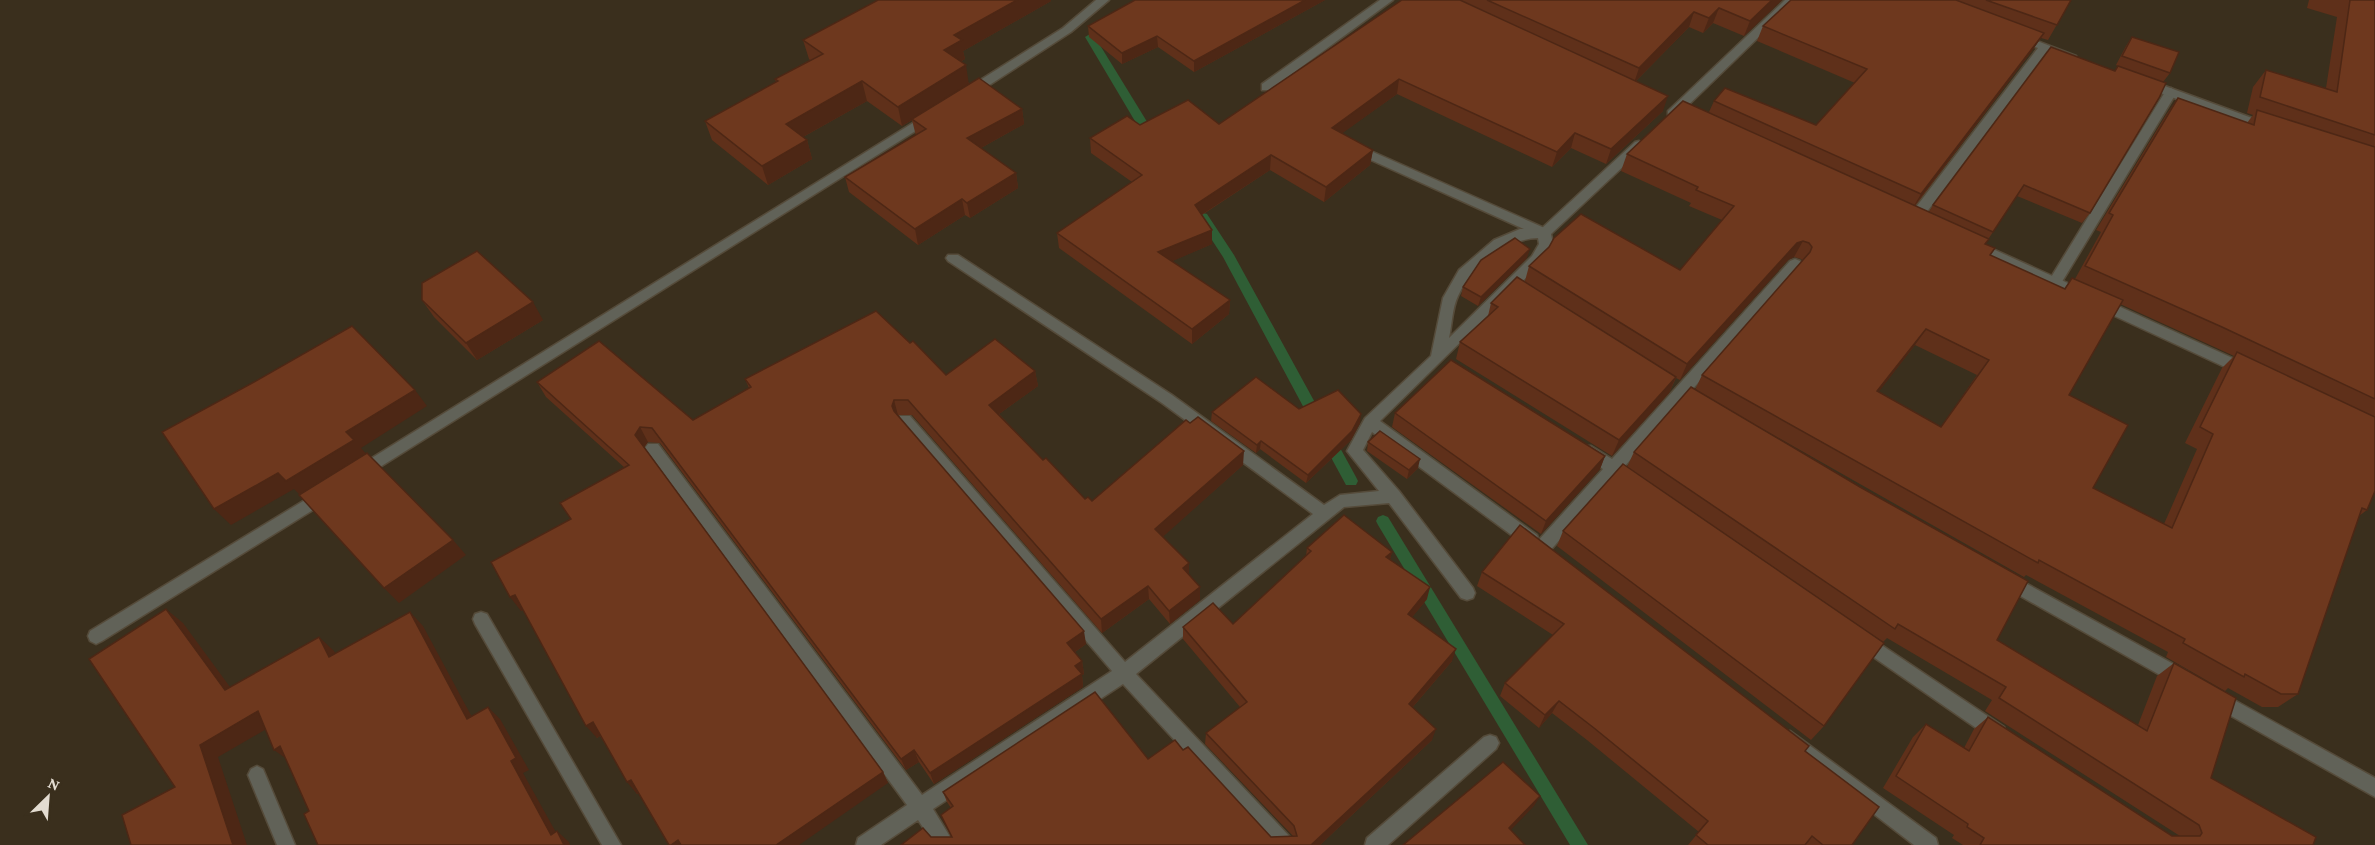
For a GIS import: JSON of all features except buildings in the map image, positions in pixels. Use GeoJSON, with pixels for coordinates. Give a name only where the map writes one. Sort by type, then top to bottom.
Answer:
{"type":"FeatureCollection","features":[{"type":"Feature","properties":{"kind":"street"},"geometry":{"type":"LineString","coordinates":[[960,98],[1067,30],[1103,0]]}},
{"type":"Feature","properties":{"kind":"street"},"geometry":{"type":"LineString","coordinates":[[1266,87],[1386,0]]}},
{"type":"Feature","properties":{"kind":"street"},"geometry":{"type":"LineString","coordinates":[[1443,361],[1450,298],[1464,273],[1499,243],[1520,234],[1544,233],[1791,0]]}},
{"type":"Feature","properties":{"kind":"street"},"geometry":{"type":"LineString","coordinates":[[2003,31],[2087,62]]}},
{"type":"Feature","properties":{"kind":"street"},"geometry":{"type":"LineString","coordinates":[[1915,218],[2045,46]]}},
{"type":"Feature","properties":{"kind":"street"},"geometry":{"type":"LineString","coordinates":[[2129,77],[2276,130]]}},
{"type":"Feature","properties":{"kind":"street"},"geometry":{"type":"LineString","coordinates":[[2055,282],[2171,92]]}},
{"type":"Feature","properties":{"kind":"street"},"geometry":{"type":"LineString","coordinates":[[96,636],[941,110]]}},
{"type":"Feature","properties":{"kind":"street"},"geometry":{"type":"LineString","coordinates":[[1348,145],[1544,233]]}},
{"type":"Feature","properties":{"kind":"street"},"geometry":{"type":"LineString","coordinates":[[1467,593],[1393,496],[1355,451],[1370,422],[1443,361],[1517,287],[1546,244],[1544,233]]}},
{"type":"Feature","properties":{"kind":"street"},"geometry":{"type":"LineString","coordinates":[[1958,238],[2262,379]]}},
{"type":"Feature","properties":{"kind":"street"},"geometry":{"type":"LineString","coordinates":[[953,258],[1167,399],[1325,514]]}},
{"type":"Feature","properties":{"kind":"street"},"geometry":{"type":"LineString","coordinates":[[1370,422],[1547,551],[1614,468],[1795,264]]}},
{"type":"Feature","properties":{"kind":"street"},"geometry":{"type":"LineString","coordinates":[[904,420],[1124,673],[1284,845]]}},
{"type":"Feature","properties":{"kind":"street"},"geometry":{"type":"LineString","coordinates":[[1575,443],[1642,487]]}},
{"type":"Feature","properties":{"kind":"street"},"geometry":{"type":"LineString","coordinates":[[653,448],[946,845]]}},
{"type":"Feature","properties":{"kind":"street"},"geometry":{"type":"LineString","coordinates":[[865,845],[1124,673],[1340,501],[1393,496]]}},
{"type":"Feature","properties":{"kind":"street"},"geometry":{"type":"LineString","coordinates":[[1992,571],[2375,788]]}},
{"type":"Feature","properties":{"kind":"street"},"geometry":{"type":"LineString","coordinates":[[481,619],[612,845]]}},
{"type":"Feature","properties":{"kind":"street"},"geometry":{"type":"LineString","coordinates":[[1848,630],[2010,741]]}},
{"type":"Feature","properties":{"kind":"street"},"geometry":{"type":"LineString","coordinates":[[1774,727],[1929,845]]}},
{"type":"Feature","properties":{"kind":"street"},"geometry":{"type":"LineString","coordinates":[[1374,845],[1490,743]]}},
{"type":"Feature","properties":{"kind":"street"},"geometry":{"type":"LineString","coordinates":[[257,775],[286,845]]}},
{"type":"Feature","properties":{"kind":"waterway"},"geometry":{"type":"LineString","coordinates":[[1090,37],[1151,138]]}},
{"type":"Feature","properties":{"kind":"waterway"},"geometry":{"type":"LineString","coordinates":[[1203,217],[1228,255],[1317,419]]}},
{"type":"Feature","properties":{"kind":"waterway"},"geometry":{"type":"LineString","coordinates":[[1328,439],[1351,481]]}},
{"type":"Feature","properties":{"kind":"waterway"},"geometry":{"type":"LineString","coordinates":[[1383,521],[1580,845]]}}]}
